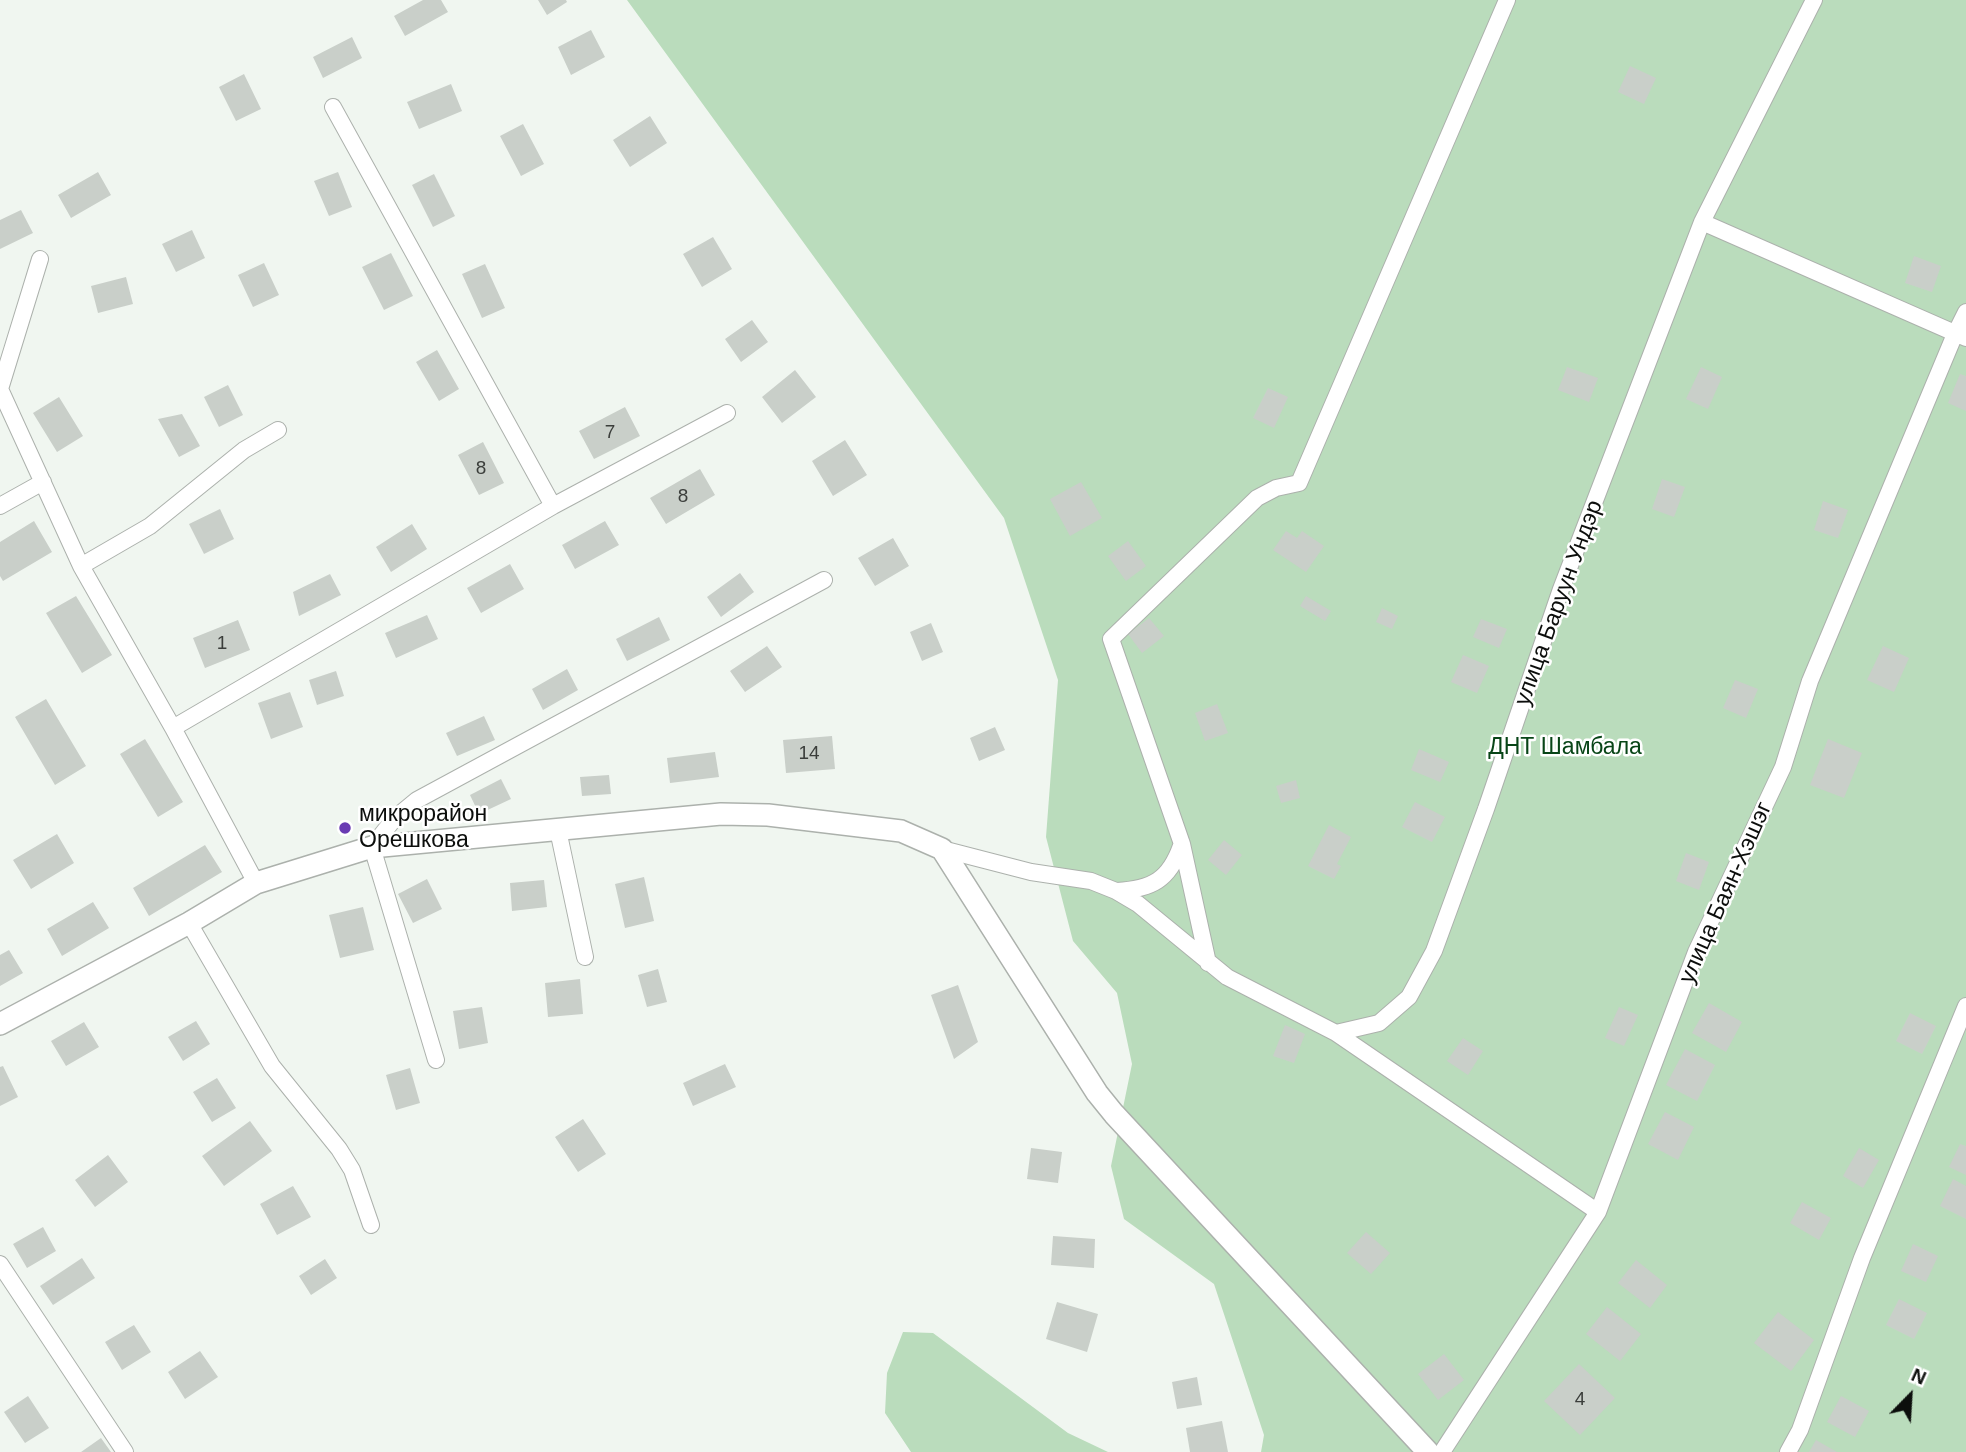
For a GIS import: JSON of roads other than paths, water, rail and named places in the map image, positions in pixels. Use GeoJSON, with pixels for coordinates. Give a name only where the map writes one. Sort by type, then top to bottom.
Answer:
{"type":"FeatureCollection","features":[{"type":"Feature","properties":{"kind":"street"},"geometry":{"type":"LineString","coordinates":[[1208,963],[1182,844],[1111,639],[1257,498],[1276,488],[1299,483],[1507,0]]}},
{"type":"Feature","properties":{"kind":"street","name":"улица Баруун Ундэр"},"geometry":{"type":"LineString","coordinates":[[1336,1033],[1379,1023],[1409,997],[1434,951],[1561,589],[1702,222],[1814,0]]}},
{"type":"Feature","properties":{"kind":"street"},"geometry":{"type":"LineString","coordinates":[[333,107],[553,506]]}},
{"type":"Feature","properties":{"kind":"street"},"geometry":{"type":"LineString","coordinates":[[1702,222],[1960,336]]}},
{"type":"Feature","properties":{"kind":"street"},"geometry":{"type":"LineString","coordinates":[[40,259],[0,389],[80,566],[173,728],[256,883]]}},
{"type":"Feature","properties":{"kind":"street","name":"улица Баян-Хэшэг"},"geometry":{"type":"LineString","coordinates":[[1443,1452],[1598,1212],[1696,952],[1783,767],[1810,681],[1960,336],[1966,313]]}},
{"type":"Feature","properties":{"kind":"street"},"geometry":{"type":"LineString","coordinates":[[173,728],[553,506],[727,412]]}},
{"type":"Feature","properties":{"kind":"street"},"geometry":{"type":"LineString","coordinates":[[80,566],[150,526],[244,450],[278,430]]}},
{"type":"Feature","properties":{"kind":"street"},"geometry":{"type":"LineString","coordinates":[[0,506],[43,482]]}},
{"type":"Feature","properties":{"kind":"street"},"geometry":{"type":"LineString","coordinates":[[372,847],[394,820],[417,800],[824,580]]}},
{"type":"Feature","properties":{"kind":"street"},"geometry":{"type":"LineString","coordinates":[[0,1024],[189,923],[256,883],[372,847],[721,814],[768,814],[901,831],[942,849],[1031,872],[1091,881],[1116,891],[1138,904],[1227,977],[1336,1033],[1598,1212]]}},
{"type":"Feature","properties":{"kind":"street"},"geometry":{"type":"LineString","coordinates":[[558,830],[585,957]]}},
{"type":"Feature","properties":{"kind":"street"},"geometry":{"type":"LineString","coordinates":[[1116,891],[1139,890],[1159,881],[1175,864],[1182,844]]}},
{"type":"Feature","properties":{"kind":"street"},"geometry":{"type":"LineString","coordinates":[[372,847],[436,1060]]}},
{"type":"Feature","properties":{"kind":"street"},"geometry":{"type":"LineString","coordinates":[[942,849],[1105,1104],[1428,1452]]}},
{"type":"Feature","properties":{"kind":"street"},"geometry":{"type":"LineString","coordinates":[[189,923],[272,1066],[339,1149],[352,1170],[371,1225]]}},
{"type":"Feature","properties":{"kind":"street"},"geometry":{"type":"LineString","coordinates":[[1788,1452],[1800,1430],[1862,1258],[1966,1006]]}},
{"type":"Feature","properties":{"kind":"street"},"geometry":{"type":"LineString","coordinates":[[0,1264],[125,1452]]}},
{"type":"Feature","properties":{"kind":"place","name":"микрорайон Орешкова"},"geometry":{"type":"Point","coordinates":[345,828]}},
{"type":"Feature","properties":{"kind":"park label","name":"ДНТ Шамбала"},"geometry":{"type":"Point","coordinates":[1565,748]}}]}
